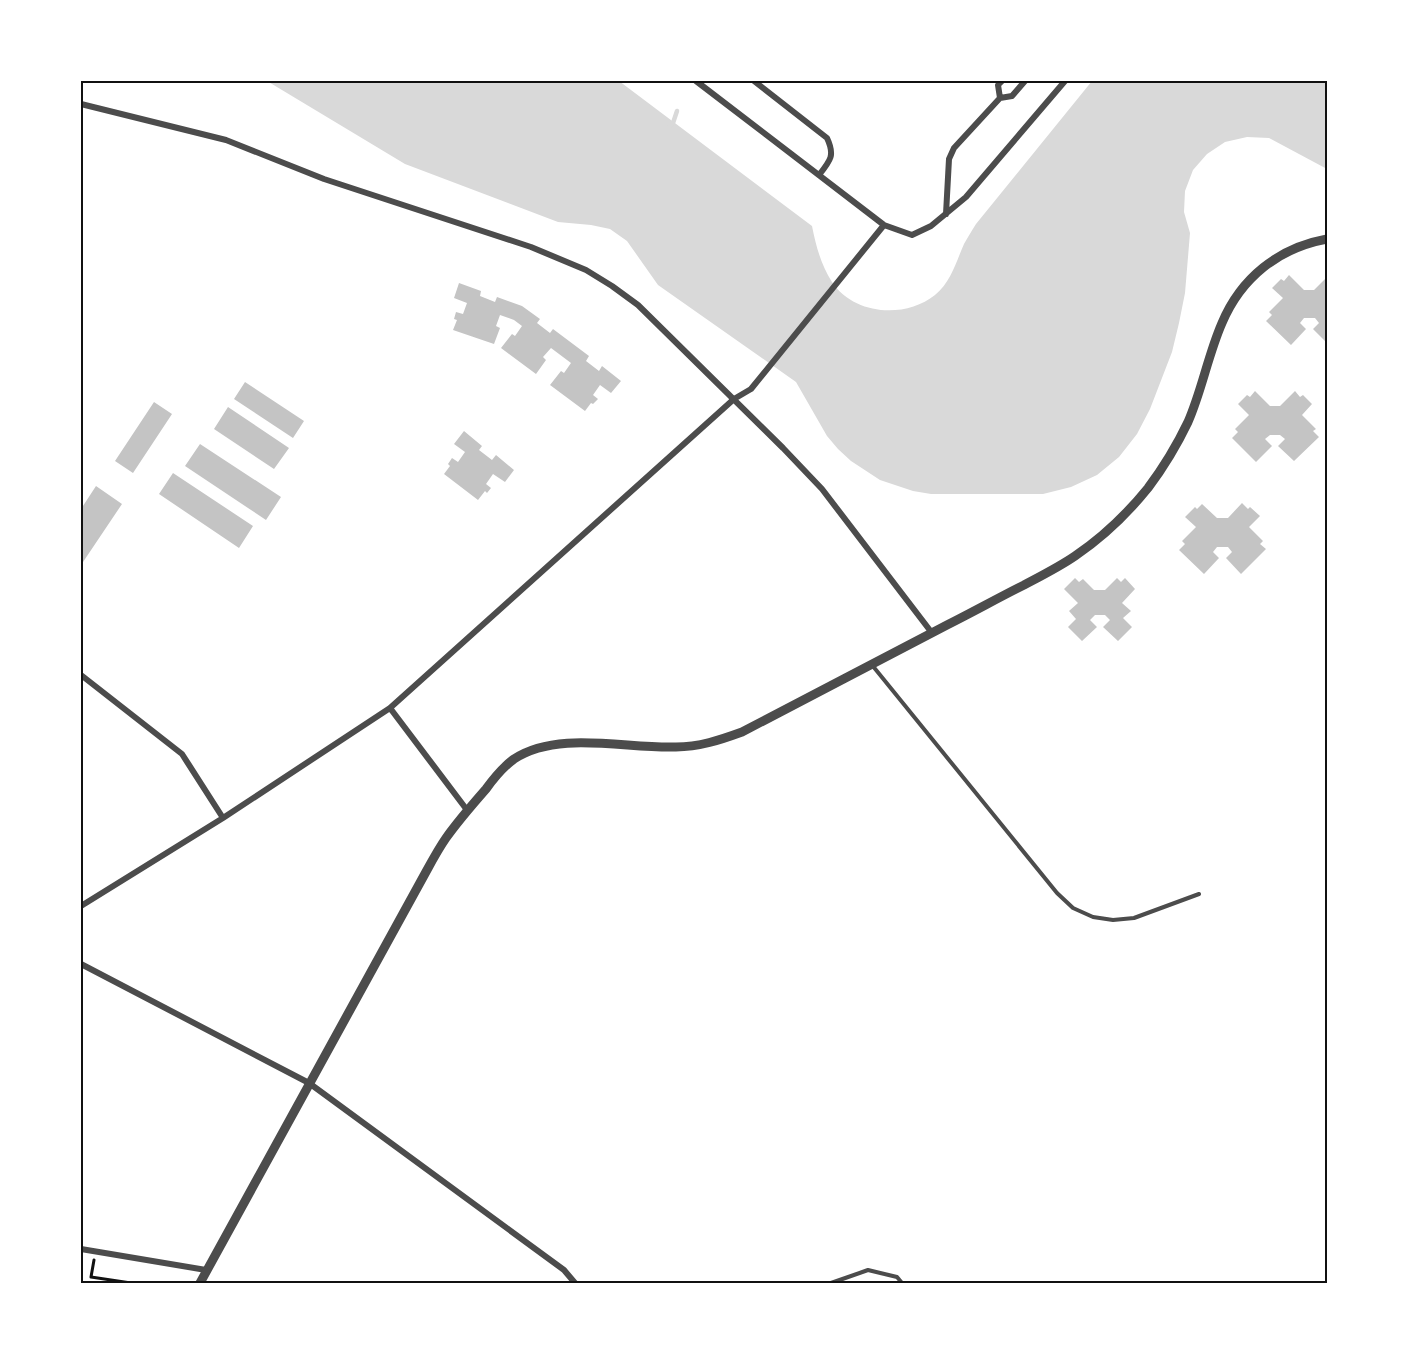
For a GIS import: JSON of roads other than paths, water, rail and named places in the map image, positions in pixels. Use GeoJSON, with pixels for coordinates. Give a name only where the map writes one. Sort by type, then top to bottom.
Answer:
{"type":"FeatureCollection","features":[{"type":"Feature","properties":{"kind":"street"},"geometry":{"type":"LineString","coordinates":[[696,81],[884,225],[912,235],[931,226],[966,197],[1065,81]]}},
{"type":"Feature","properties":{"kind":"street"},"geometry":{"type":"LineString","coordinates":[[754,81],[827,138],[831,148],[831,161],[819,175]]}},
{"type":"Feature","properties":{"kind":"street"},"geometry":{"type":"LineString","coordinates":[[1000,98],[998,85],[1002,81]]}},
{"type":"Feature","properties":{"kind":"street"},"geometry":{"type":"LineString","coordinates":[[946,214],[949,159],[954,148],[1000,98],[1012,96],[1025,81]]}},
{"type":"Feature","properties":{"kind":"street"},"geometry":{"type":"LineString","coordinates":[[81,104],[226,141],[324,179],[531,247],[586,270],[612,286],[638,306],[822,489],[932,633]]}},
{"type":"Feature","properties":{"kind":"street"},"geometry":{"type":"LineString","coordinates":[[81,906],[223,818],[390,708],[734,399],[751,389],[884,225]]}},
{"type":"Feature","properties":{"kind":"street"},"geometry":{"type":"LineString","coordinates":[[200,1283],[445,839],[499,773],[514,760],[531,750],[552,745],[574,743],[677,747],[700,745],[742,732],[1075,556],[1127,513],[1172,452],[1188,422],[1221,325],[1231,304],[1246,283],[1268,262],[1290,250],[1327,239]]}},
{"type":"Feature","properties":{"kind":"street"},"geometry":{"type":"LineString","coordinates":[[81,675],[182,754],[223,818]]}},
{"type":"Feature","properties":{"kind":"street"},"geometry":{"type":"LineString","coordinates":[[390,708],[467,810]]}},
{"type":"Feature","properties":{"kind":"street"},"geometry":{"type":"LineString","coordinates":[[81,964],[309,1083],[564,1270],[575,1283]]}},
{"type":"Feature","properties":{"kind":"street"},"geometry":{"type":"LineString","coordinates":[[81,1249],[206,1270]]}},
{"type":"Feature","properties":{"kind":"lane"},"geometry":{"type":"LineString","coordinates":[[872,664],[1057,893],[1073,908],[1093,917],[1113,921],[1134,918],[1199,894]]}},
{"type":"Feature","properties":{"kind":"lane"},"geometry":{"type":"LineString","coordinates":[[831,1283],[868,1270],[897,1277],[902,1283]]}},
{"type":"Feature","properties":{"kind":"waterway"},"geometry":{"type":"LineString","coordinates":[[669,127],[677,111]]}}]}
